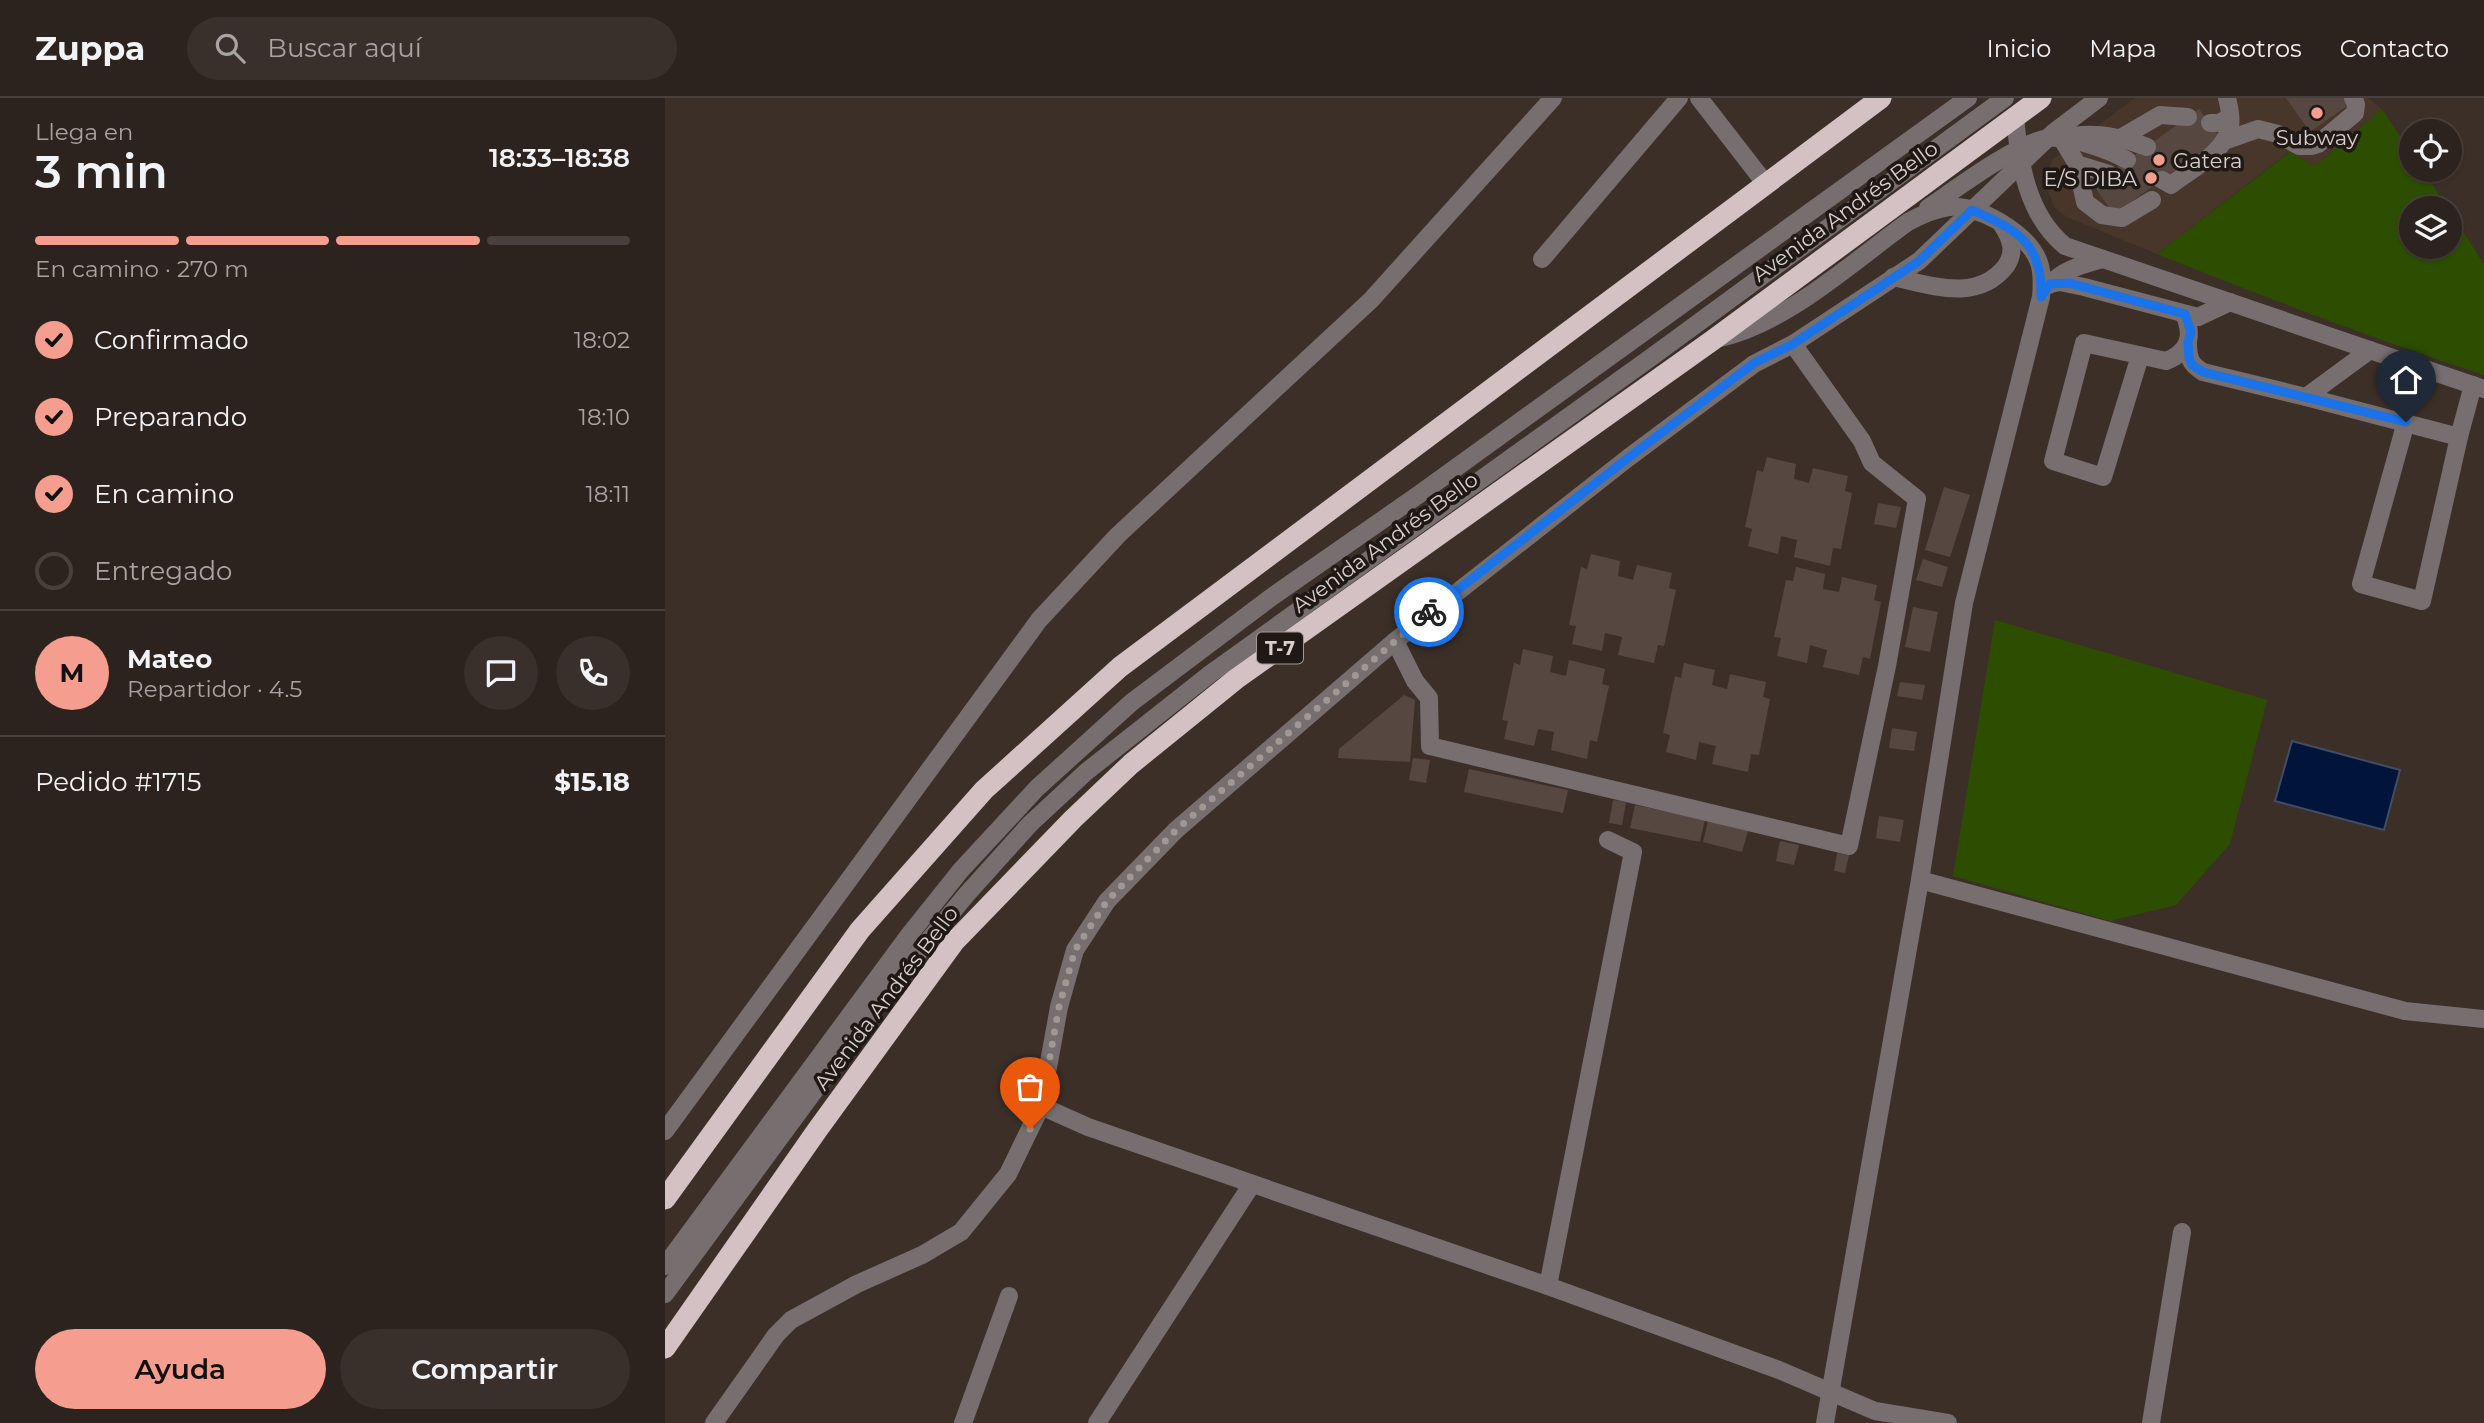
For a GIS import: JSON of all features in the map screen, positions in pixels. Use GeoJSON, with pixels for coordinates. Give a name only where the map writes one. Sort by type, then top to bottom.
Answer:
{"type":"FeatureCollection","features":[{"type":"Feature","properties":{"kind":"highway"},"geometry":{"type":"LineString","coordinates":[[665,1199],[860,930],[984,790],[1120,667],[1881,98]]}},
{"type":"Feature","properties":{"kind":"highway","name":"Avenida Andrés Bello"},"geometry":{"type":"LineString","coordinates":[[665,1348],[818,1129],[954,942],[1073,819],[1131,764],[1236,679],[1713,340],[2010,107],[2041,98]]}},
{"type":"Feature","properties":{"kind":"street"},"geometry":{"type":"LineString","coordinates":[[665,1131],[1039,620],[1118,535],[1371,300],[1553,98]]}},
{"type":"Feature","properties":{"kind":"street"},"geometry":{"type":"LineString","coordinates":[[1542,259],[1679,98]]}},
{"type":"Feature","properties":{"kind":"street"},"geometry":{"type":"LineString","coordinates":[[1699,98],[1765,184]]}},
{"type":"Feature","properties":{"kind":"street"},"geometry":{"type":"LineString","coordinates":[[665,1266],[909,935],[961,870],[1037,788],[1132,702],[1273,596],[1421,494],[1968,98]]}},
{"type":"Feature","properties":{"kind":"street"},"geometry":{"type":"LineString","coordinates":[[1713,340],[1738,335],[1779,314],[1814,292],[1908,222],[2055,138],[2099,98]]}},
{"type":"Feature","properties":{"kind":"street"},"geometry":{"type":"LineString","coordinates":[[2224,141],[2258,129],[2273,132],[2299,146],[2312,146],[2351,118],[2356,109],[2353,98]]}},
{"type":"Feature","properties":{"kind":"street"},"geometry":{"type":"LineString","coordinates":[[665,1294],[898,977],[1030,824],[1086,772],[1210,674],[1653,356],[2010,107],[2019,157],[2044,223],[2065,246],[2478,387],[2459,437],[2421,601],[2361,584],[2406,422]]}},
{"type":"Feature","properties":{"kind":"street"},"geometry":{"type":"LineString","coordinates":[[2055,138],[2077,164],[2085,202],[2102,215],[2122,219],[2145,198],[2211,155],[2224,141],[2230,127],[2228,107]]}},
{"type":"Feature","properties":{"kind":"street"},"geometry":{"type":"LineString","coordinates":[[2210,123],[2220,124],[2228,107]]}},
{"type":"Feature","properties":{"kind":"street"},"geometry":{"type":"LineString","coordinates":[[2119,139],[2160,115],[2188,117]]}},
{"type":"Feature","properties":{"kind":"street"},"geometry":{"type":"LineString","coordinates":[[2055,138],[2076,134],[2119,139],[2147,147]]}},
{"type":"Feature","properties":{"kind":"street"},"geometry":{"type":"LineString","coordinates":[[2055,138],[2087,145],[2127,160]]}},
{"type":"Feature","properties":{"kind":"street"},"geometry":{"type":"LineString","coordinates":[[714,1423],[776,1335],[791,1320],[847,1289],[922,1255],[961,1232],[1008,1174],[1041,1106],[1059,1007],[1075,950],[1107,901],[1176,830],[1395,641],[1628,458],[1754,363],[1793,344],[1919,261],[1967,215],[2019,157]]}},
{"type":"Feature","properties":{"kind":"street"},"geometry":{"type":"LineString","coordinates":[[2077,164],[2109,174]]}},
{"type":"Feature","properties":{"kind":"street"},"geometry":{"type":"LineString","coordinates":[[1908,222],[1930,211],[1947,207],[1967,215],[2001,222],[2028,244],[2038,260],[2046,291]]}},
{"type":"Feature","properties":{"kind":"street"},"geometry":{"type":"LineString","coordinates":[[1893,277],[1954,290],[1986,283],[1994,278],[2010,258],[2013,245],[2001,222]]}},
{"type":"Feature","properties":{"kind":"street"},"geometry":{"type":"LineString","coordinates":[[2038,260],[2044,223]]}},
{"type":"Feature","properties":{"kind":"street"},"geometry":{"type":"LineString","coordinates":[[1825,1423],[1920,880],[1964,603],[2046,291],[2061,274],[2071,268],[2103,259]]}},
{"type":"Feature","properties":{"kind":"street"},"geometry":{"type":"LineString","coordinates":[[2046,291],[2060,282],[2198,317],[2230,303]]}},
{"type":"Feature","properties":{"kind":"street"},"geometry":{"type":"LineString","coordinates":[[2185,314],[2192,365],[2203,372],[2459,437]]}},
{"type":"Feature","properties":{"kind":"street"},"geometry":{"type":"LineString","coordinates":[[2140,356],[2103,477],[2053,461],[2084,344],[2166,361],[2176,357],[2189,337]]}},
{"type":"Feature","properties":{"kind":"street"},"geometry":{"type":"LineString","coordinates":[[1395,641],[1415,681],[1429,698],[1430,746],[1850,846],[1887,666],[1917,499],[1872,463],[1862,442],[1793,344]]}},
{"type":"Feature","properties":{"kind":"street"},"geometry":{"type":"LineString","coordinates":[[2306,397],[2370,350]]}},
{"type":"Feature","properties":{"kind":"street"},"geometry":{"type":"LineString","coordinates":[[1548,1286],[1633,852],[1608,840]]}},
{"type":"Feature","properties":{"kind":"street"},"geometry":{"type":"LineString","coordinates":[[1920,880],[2405,1011],[2484,1019]]}},
{"type":"Feature","properties":{"kind":"street"},"geometry":{"type":"LineString","coordinates":[[1041,1106],[1088,1127],[1548,1286],[1779,1370],[1875,1411],[1948,1423]]}},
{"type":"Feature","properties":{"kind":"street"},"geometry":{"type":"LineString","coordinates":[[1097,1423],[1252,1184]]}},
{"type":"Feature","properties":{"kind":"street"},"geometry":{"type":"LineString","coordinates":[[2151,1423],[2182,1232]]}},
{"type":"Feature","properties":{"kind":"street"},"geometry":{"type":"LineString","coordinates":[[963,1423],[1009,1296]]}},
{"type":"Feature","properties":{"kind":"shaded area","name":"E/S DIBA"},"geometry":{"type":"Polygon","coordinates":[[[2135,98],[2368,98],[2382,109],[2319,163],[2312,165],[2289,152],[2157,254],[2067,217],[2055,208],[2045,184],[2052,160],[2135,98]]]}},
{"type":"Feature","properties":{"kind":"green space"},"geometry":{"type":"Polygon","coordinates":[[[2382,109],[2399,135],[2399,182],[2430,182],[2440,196],[2399,196],[2399,259],[2462,259],[2462,230],[2484,264],[2484,375],[2319,317],[2157,254],[2290,152],[2312,165],[2319,163],[2382,109]]]}},
{"type":"Feature","properties":{"kind":"green space"},"geometry":{"type":"Polygon","coordinates":[[[1995,620],[2267,700],[2230,844],[2176,905],[2110,921],[1953,876],[1995,620]]]}},
{"type":"Feature","properties":{"kind":"water"},"geometry":{"type":"Polygon","coordinates":[[[2292,741],[2400,770],[2384,830],[2275,801],[2292,741]]]}},
{"type":"Feature","properties":{"kind":"building"},"geometry":{"type":"Polygon","coordinates":[[[2286,98],[2347,98],[2351,103],[2310,132],[2286,98]]]}},
{"type":"Feature","properties":{"kind":"building","name":"Gatera"},"geometry":{"type":"Polygon","coordinates":[[[2199,109],[2220,138],[2114,214],[2093,185],[2199,109]]]}},
{"type":"Feature","properties":{"kind":"building"},"geometry":{"type":"Polygon","coordinates":[[[1767,457],[1796,464],[1794,479],[1809,483],[1813,468],[1848,476],[1845,491],[1852,493],[1841,549],[1833,548],[1830,566],[1794,557],[1797,540],[1781,536],[1778,554],[1748,546],[1752,529],[1745,527],[1757,470],[1763,472],[1767,457]]]}},
{"type":"Feature","properties":{"kind":"building"},"geometry":{"type":"Polygon","coordinates":[[[1944,487],[1970,495],[1950,557],[1925,550],[1944,487]]]}},
{"type":"Feature","properties":{"kind":"building"},"geometry":{"type":"Polygon","coordinates":[[[1878,503],[1901,507],[1896,528],[1874,524],[1878,503]]]}},
{"type":"Feature","properties":{"kind":"building"},"geometry":{"type":"Polygon","coordinates":[[[1591,554],[1620,561],[1618,576],[1633,580],[1637,565],[1672,573],[1669,588],[1676,590],[1664,646],[1658,645],[1654,663],[1618,655],[1622,637],[1605,633],[1602,651],[1572,644],[1576,626],[1569,625],[1581,567],[1587,569],[1591,554]]]}},
{"type":"Feature","properties":{"kind":"building"},"geometry":{"type":"Polygon","coordinates":[[[1923,559],[1948,567],[1942,587],[1916,580],[1923,559]]]}},
{"type":"Feature","properties":{"kind":"building"},"geometry":{"type":"Polygon","coordinates":[[[1796,567],[1825,574],[1823,589],[1839,592],[1842,577],[1877,585],[1874,600],[1881,602],[1870,659],[1863,657],[1859,675],[1823,667],[1827,650],[1810,645],[1807,663],[1777,656],[1781,638],[1774,637],[1786,580],[1793,581],[1796,567]]]}},
{"type":"Feature","properties":{"kind":"building"},"geometry":{"type":"Polygon","coordinates":[[[1913,607],[1938,612],[1930,652],[1905,647],[1913,607]]]}},
{"type":"Feature","properties":{"kind":"building"},"geometry":{"type":"Polygon","coordinates":[[[1523,649],[1553,656],[1550,672],[1566,676],[1569,660],[1605,669],[1602,684],[1609,686],[1597,742],[1590,740],[1587,759],[1551,750],[1554,732],[1538,729],[1534,746],[1504,739],[1508,721],[1502,720],[1514,663],[1520,665],[1523,649]]]}},
{"type":"Feature","properties":{"kind":"building"},"geometry":{"type":"Polygon","coordinates":[[[1684,663],[1715,670],[1712,685],[1727,689],[1730,674],[1766,682],[1763,697],[1770,699],[1759,755],[1751,754],[1748,772],[1712,764],[1716,746],[1699,742],[1696,760],[1666,752],[1670,735],[1663,733],[1675,676],[1681,678],[1684,663]]]}},
{"type":"Feature","properties":{"kind":"building"},"geometry":{"type":"Polygon","coordinates":[[[1900,682],[1925,685],[1922,700],[1897,696],[1900,682]]]}},
{"type":"Feature","properties":{"kind":"building"},"geometry":{"type":"Polygon","coordinates":[[[1404,695],[1415,700],[1410,762],[1338,758],[1339,749],[1404,695]]]}},
{"type":"Feature","properties":{"kind":"building"},"geometry":{"type":"Polygon","coordinates":[[[1892,728],[1917,732],[1914,751],[1889,748],[1892,728]]]}},
{"type":"Feature","properties":{"kind":"building"},"geometry":{"type":"Polygon","coordinates":[[[1413,758],[1430,760],[1426,783],[1409,780],[1413,758]]]}},
{"type":"Feature","properties":{"kind":"building"},"geometry":{"type":"Polygon","coordinates":[[[1469,769],[1568,790],[1563,813],[1464,792],[1469,769]]]}},
{"type":"Feature","properties":{"kind":"building"},"geometry":{"type":"Polygon","coordinates":[[[1613,800],[1626,802],[1622,825],[1609,823],[1613,800]]]}},
{"type":"Feature","properties":{"kind":"building"},"geometry":{"type":"Polygon","coordinates":[[[1635,805],[1705,819],[1700,842],[1630,828],[1635,805]]]}},
{"type":"Feature","properties":{"kind":"building"},"geometry":{"type":"Polygon","coordinates":[[[1879,816],[1904,820],[1900,842],[1876,838],[1879,816]]]}},
{"type":"Feature","properties":{"kind":"building"},"geometry":{"type":"Polygon","coordinates":[[[1708,821],[1748,831],[1742,852],[1703,842],[1708,821]]]}},
{"type":"Feature","properties":{"kind":"building"},"geometry":{"type":"Polygon","coordinates":[[[1780,841],[1799,845],[1794,865],[1776,861],[1780,841]]]}},
{"type":"Feature","properties":{"kind":"building"},"geometry":{"type":"Polygon","coordinates":[[[1837,853],[1849,855],[1845,873],[1834,871],[1837,853]]]}},
{"type":"Feature","properties":{"kind":"way so far"},"geometry":{"type":"LineString","coordinates":[[1030,1129],[1041,1106],[1059,1007],[1075,950],[1107,901],[1176,830],[1429,612]]}},
{"type":"Feature","properties":{"kind":"place","name":"Subway"},"geometry":{"type":"Point","coordinates":[2317,113]}},
{"type":"Feature","properties":{"kind":"place","name":"Gatera"},"geometry":{"type":"Point","coordinates":[2159,160]}},
{"type":"Feature","properties":{"kind":"place","name":"E/S DIBA"},"geometry":{"type":"Point","coordinates":[2151,178]}},
{"type":"Feature","properties":{"kind":"route"},"geometry":{"type":"LineString","coordinates":[[1429,612],[1754,363],[1793,344],[1919,261],[1972,210],[2001,222],[2028,244],[2038,260],[2042,279],[2041,297],[2050,284],[2069,283],[2185,314],[2191,332],[2188,342],[2189,358],[2192,365],[2203,372],[2406,422]]}}]}
